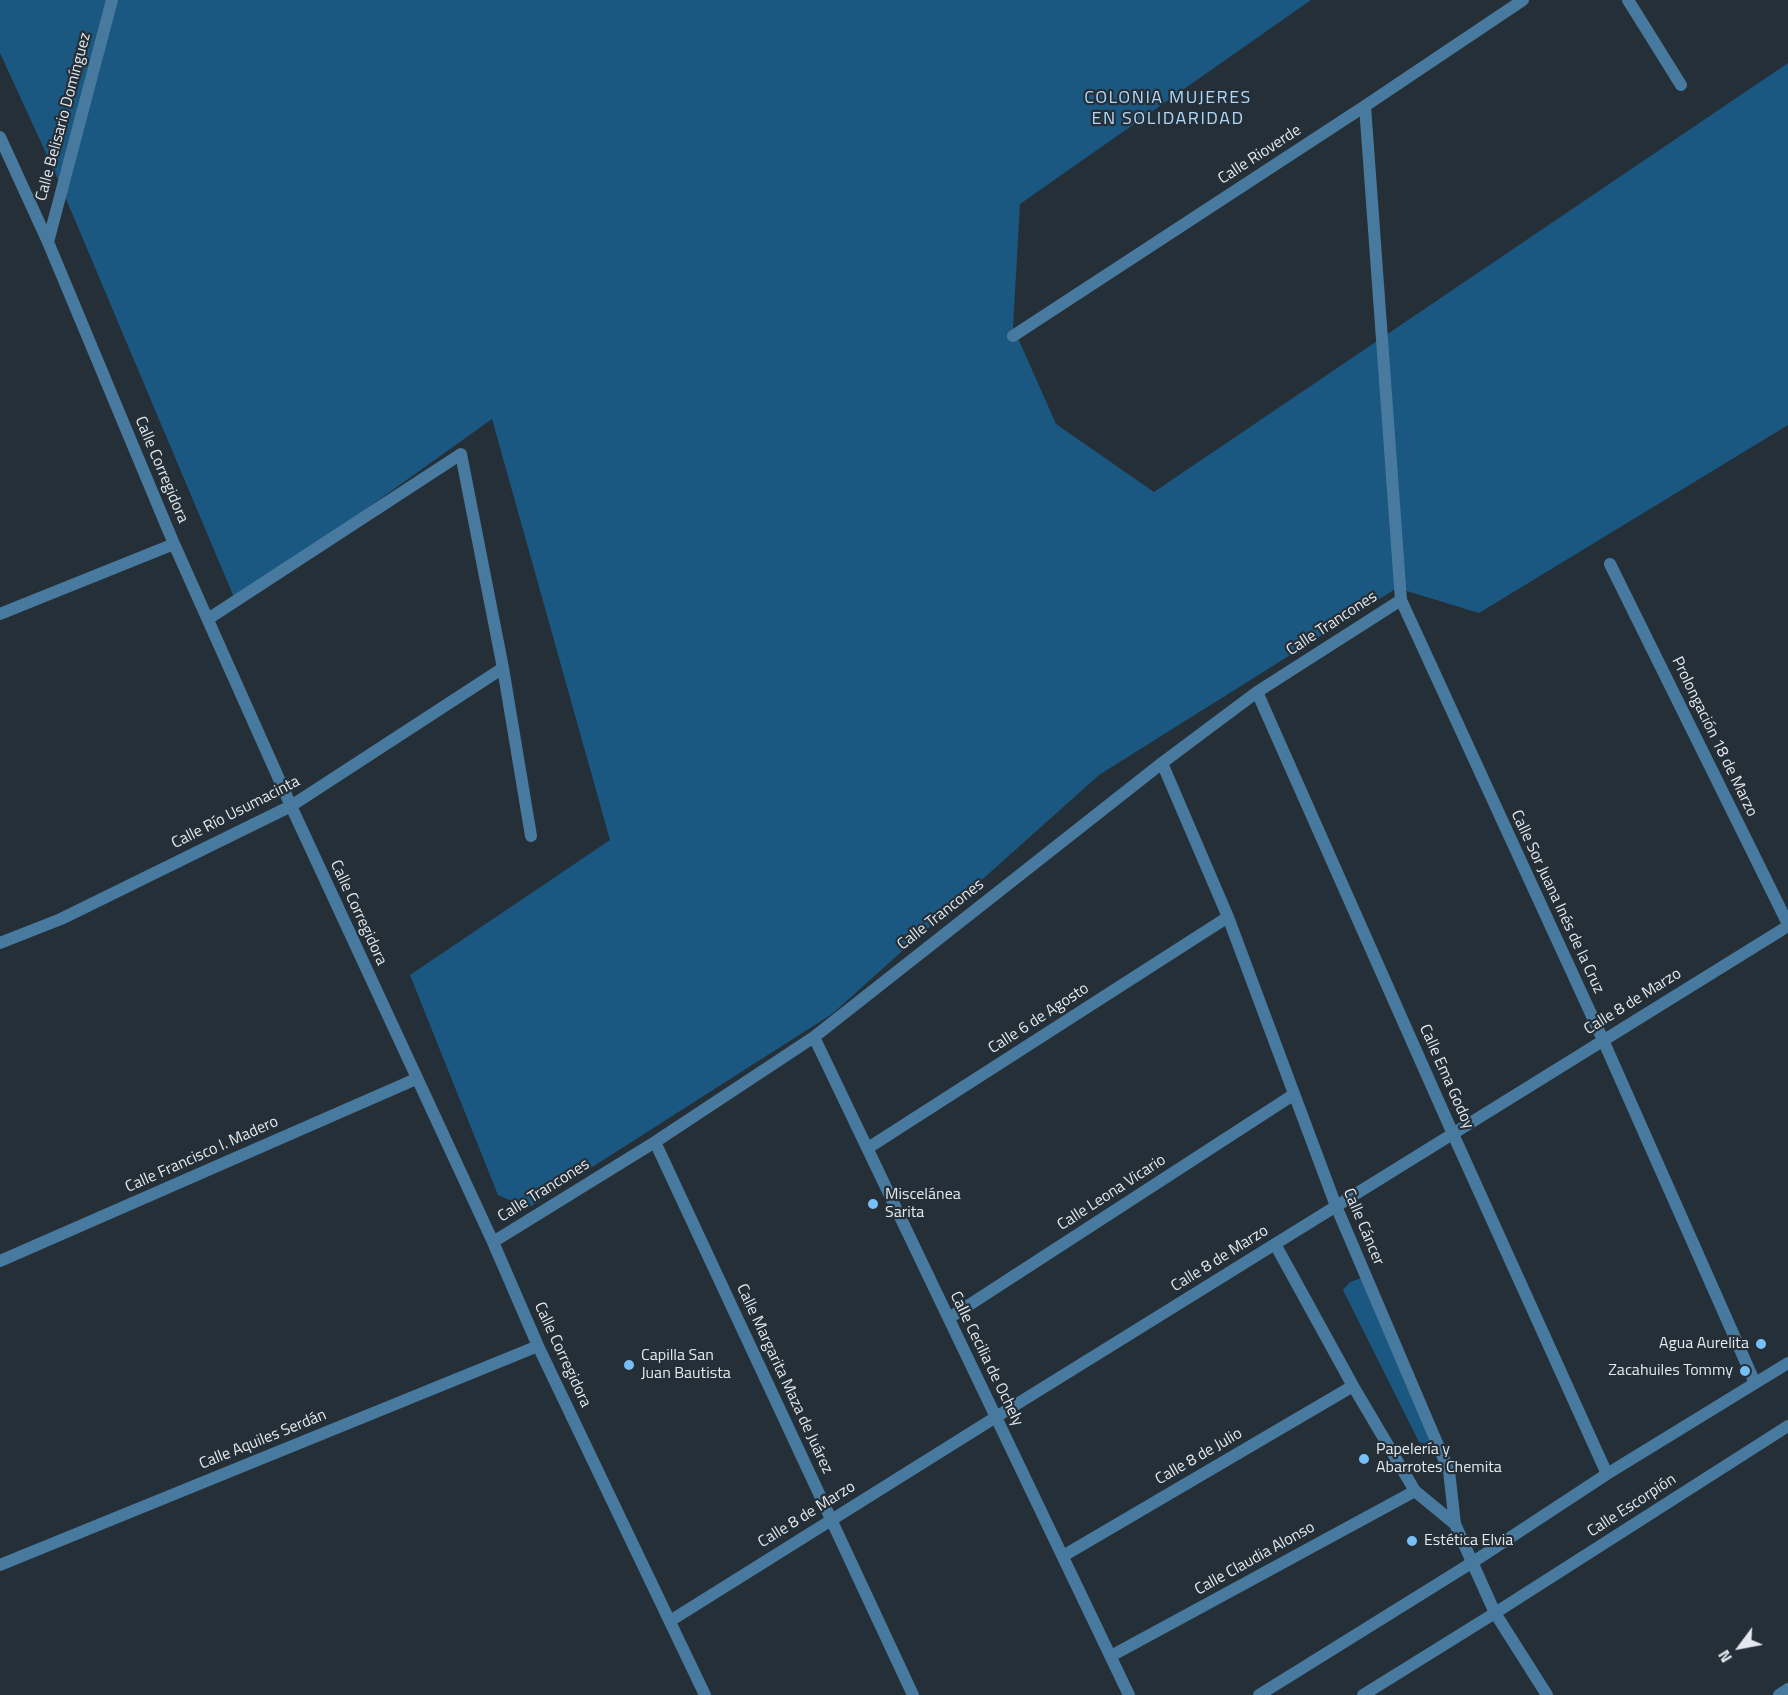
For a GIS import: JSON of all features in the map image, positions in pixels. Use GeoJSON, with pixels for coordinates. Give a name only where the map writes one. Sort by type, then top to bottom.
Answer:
{"type":"FeatureCollection","features":[{"type":"Feature","properties":{"kind":"street","name":"Calle Belisario Domínguez"},"geometry":{"type":"LineString","coordinates":[[48,242],[112,0]]}},
{"type":"Feature","properties":{"kind":"street","name":"Calle Rioverde"},"geometry":{"type":"LineString","coordinates":[[1013,336],[1523,0]]}},
{"type":"Feature","properties":{"kind":"street"},"geometry":{"type":"LineString","coordinates":[[1628,0],[1681,86]]}},
{"type":"Feature","properties":{"kind":"street"},"geometry":{"type":"LineString","coordinates":[[1365,106],[1401,600]]}},
{"type":"Feature","properties":{"kind":"street","name":"Calle Corregidora"},"geometry":{"type":"LineString","coordinates":[[0,137],[48,242],[174,544],[291,807],[493,1242],[538,1346],[705,1695]]}},
{"type":"Feature","properties":{"kind":"street"},"geometry":{"type":"LineString","coordinates":[[208,619],[461,454],[503,668],[531,836]]}},
{"type":"Feature","properties":{"kind":"street"},"geometry":{"type":"LineString","coordinates":[[0,614],[174,544]]}},
{"type":"Feature","properties":{"kind":"street","name":"Prolongación 18 de Marzo"},"geometry":{"type":"LineString","coordinates":[[1610,564],[1788,925]]}},
{"type":"Feature","properties":{"kind":"street","name":"Calle Trancones"},"geometry":{"type":"LineString","coordinates":[[493,1242],[656,1142],[814,1036],[1162,763],[1257,692],[1401,600]]}},
{"type":"Feature","properties":{"kind":"street","name":"Calle Sor Juana Inés de la Cruz"},"geometry":{"type":"LineString","coordinates":[[1401,600],[1603,1040],[1755,1383]]}},
{"type":"Feature","properties":{"kind":"street","name":"Calle Río Usumacinta"},"geometry":{"type":"LineString","coordinates":[[0,943],[61,919],[291,807],[503,668]]}},
{"type":"Feature","properties":{"kind":"street","name":"Calle Ema Godoy"},"geometry":{"type":"LineString","coordinates":[[1257,692],[1607,1474]]}},
{"type":"Feature","properties":{"kind":"street","name":"Calle Cáncer"},"geometry":{"type":"LineString","coordinates":[[1162,763],[1228,917],[1336,1206],[1449,1471],[1455,1524],[1495,1613],[1547,1695]]}},
{"type":"Feature","properties":{"kind":"street","name":"Calle 6 de Agosto"},"geometry":{"type":"LineString","coordinates":[[868,1148],[1228,917]]}},
{"type":"Feature","properties":{"kind":"street","name":"Calle 8 de Marzo"},"geometry":{"type":"LineString","coordinates":[[670,1621],[1788,925]]}},
{"type":"Feature","properties":{"kind":"street","name":"Calle Cecilia de Ochely"},"geometry":{"type":"LineString","coordinates":[[814,1036],[1129,1695]]}},
{"type":"Feature","properties":{"kind":"street","name":"Calle Francisco I. Madero"},"geometry":{"type":"LineString","coordinates":[[0,1262],[416,1079]]}},
{"type":"Feature","properties":{"kind":"street","name":"Calle Leona Vicario"},"geometry":{"type":"LineString","coordinates":[[949,1318],[1293,1095]]}},
{"type":"Feature","properties":{"kind":"street","name":"Calle Margarita Maza de Juárez"},"geometry":{"type":"LineString","coordinates":[[656,1142],[913,1695]]}},
{"type":"Feature","properties":{"kind":"street"},"geometry":{"type":"LineString","coordinates":[[1275,1244],[1353,1386],[1415,1491],[1455,1524]]}},
{"type":"Feature","properties":{"kind":"street","name":"Calle Aquiles Serdán"},"geometry":{"type":"LineString","coordinates":[[0,1565],[538,1346]]}},
{"type":"Feature","properties":{"kind":"street"},"geometry":{"type":"LineString","coordinates":[[1259,1695],[1473,1562],[1607,1474],[1788,1363]]}},
{"type":"Feature","properties":{"kind":"street","name":"Calle 8 de Julio"},"geometry":{"type":"LineString","coordinates":[[1063,1556],[1353,1386]]}},
{"type":"Feature","properties":{"kind":"street","name":"Calle Escorpión"},"geometry":{"type":"LineString","coordinates":[[1363,1695],[1788,1426]]}},
{"type":"Feature","properties":{"kind":"street","name":"Calle Claudia Alonso"},"geometry":{"type":"LineString","coordinates":[[1111,1656],[1415,1491]]}},
{"type":"Feature","properties":{"kind":"street"},"geometry":{"type":"LineString","coordinates":[[1779,1695],[1788,1689]]}},
{"type":"Feature","properties":{"kind":"shaded area"},"geometry":{"type":"Polygon","coordinates":[[[0,0],[1311,0],[1020,204],[1013,327],[1056,424],[1154,492],[1788,63],[1788,425],[1479,613],[1397,588],[1099,775],[832,1014],[528,1208],[498,1195],[410,975],[610,840],[492,419],[236,602],[56,175],[0,53],[0,0]]]}},
{"type":"Feature","properties":{"kind":"shaded area"},"geometry":{"type":"Polygon","coordinates":[[[1361,1278],[1434,1439],[1426,1444],[1419,1442],[1343,1290],[1350,1282],[1361,1278]]]}},
{"type":"Feature","properties":{"kind":"place","name":"Miscelánea Sarita"},"geometry":{"type":"Point","coordinates":[873,1204]}},
{"type":"Feature","properties":{"kind":"place","name":"Agua Aurelita"},"geometry":{"type":"Point","coordinates":[1761,1344]}},
{"type":"Feature","properties":{"kind":"place","name":"Capilla San Juan Bautista"},"geometry":{"type":"Point","coordinates":[629,1365]}},
{"type":"Feature","properties":{"kind":"place","name":"Zacahuiles Tommy"},"geometry":{"type":"Point","coordinates":[1745,1371]}},
{"type":"Feature","properties":{"kind":"place","name":"Papelería y Abarrotes Chemita"},"geometry":{"type":"Point","coordinates":[1364,1459]}},
{"type":"Feature","properties":{"kind":"place","name":"Estética Elvia"},"geometry":{"type":"Point","coordinates":[1412,1541]}},
{"type":"Feature","properties":{"kind":"district","name":"COLONIA MUJERES EN SOLIDARIDAD"},"geometry":{"type":"Point","coordinates":[1168,109]}}]}
